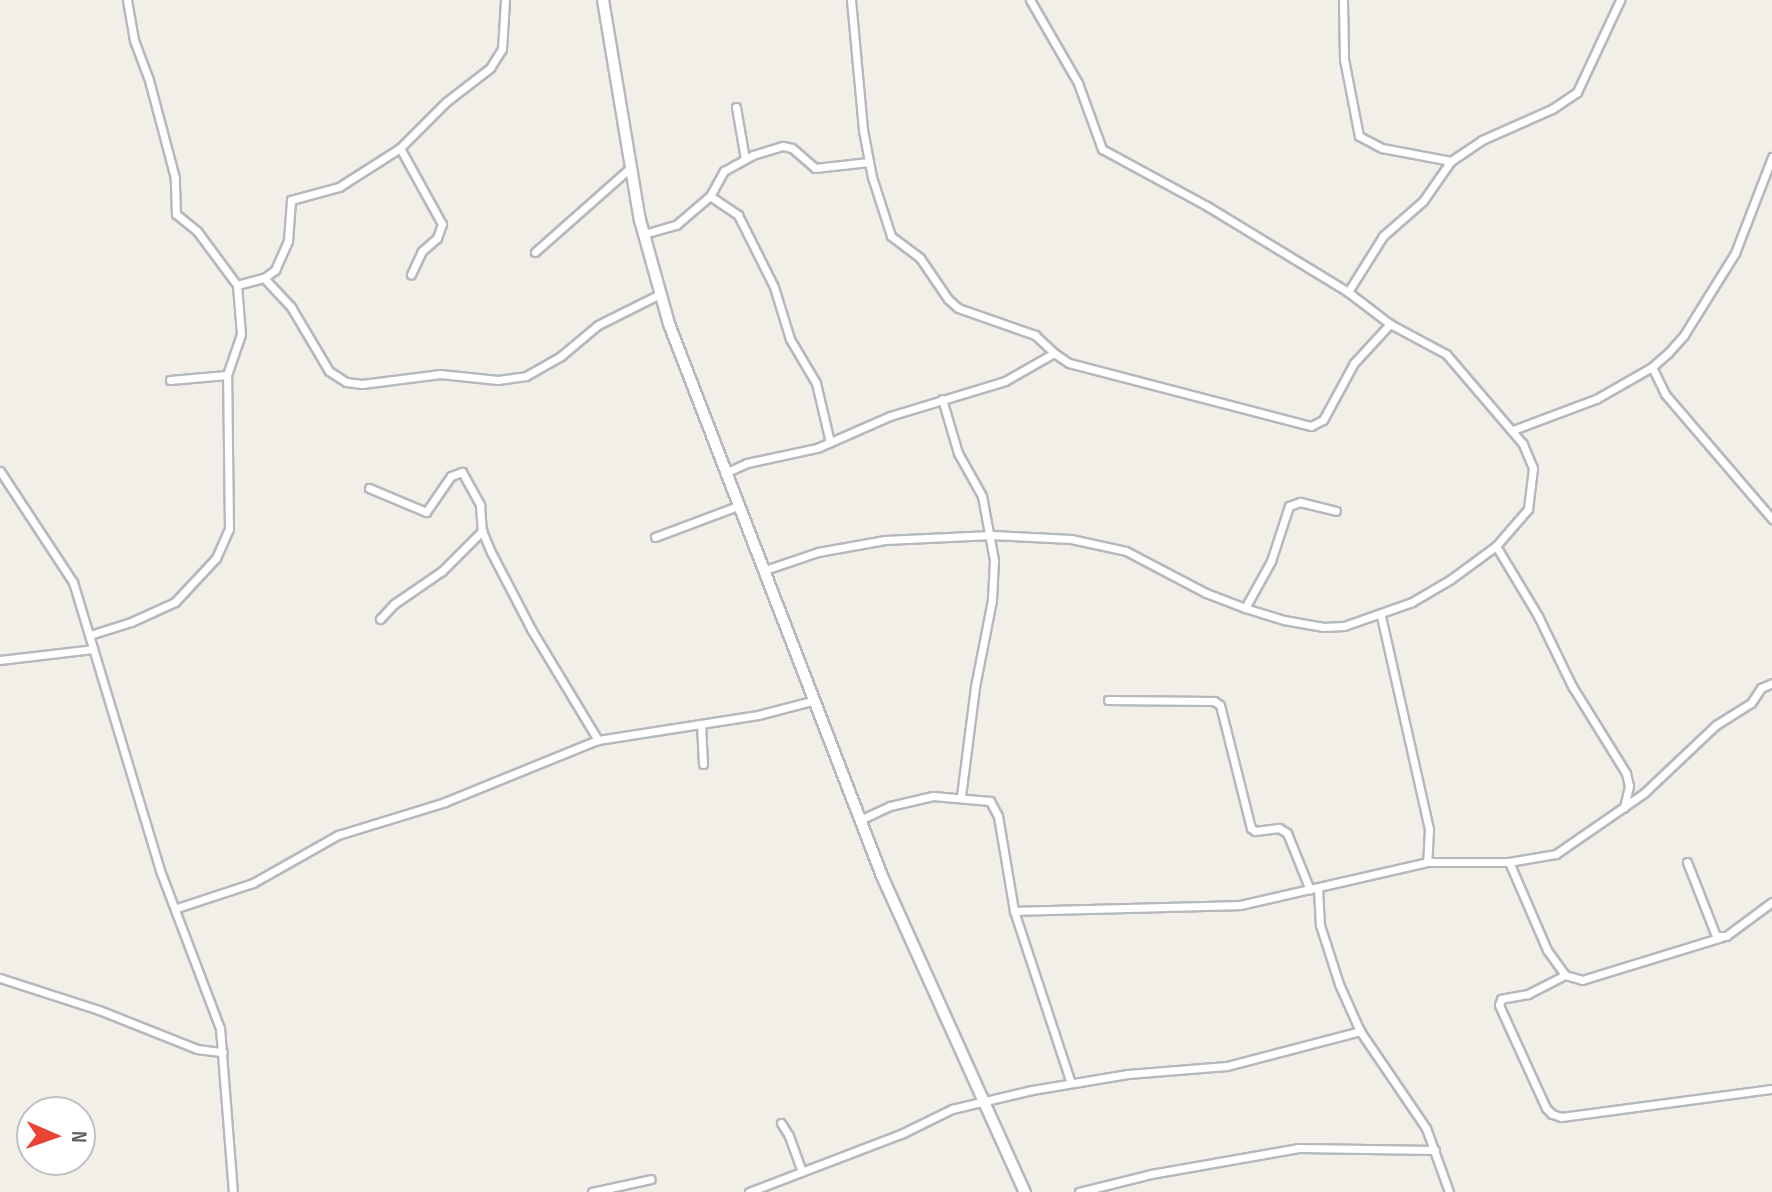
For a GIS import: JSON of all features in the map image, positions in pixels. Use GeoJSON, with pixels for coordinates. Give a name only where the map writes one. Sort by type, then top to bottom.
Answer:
{"type":"FeatureCollection","features":[{"type":"Feature","properties":{"kind":"main road"},"geometry":{"type":"LineString","coordinates":[[603,0],[630,168],[660,294],[738,506],[882,876],[982,1103],[1025,1192]]}},
{"type":"Feature","properties":{"kind":"street"},"geometry":{"type":"LineString","coordinates":[[90,635],[131,622],[175,602],[216,558],[229,529],[227,375],[241,334],[237,285],[197,231],[176,214],[175,178],[149,80],[134,40],[127,0]]}},
{"type":"Feature","properties":{"kind":"street"},"geometry":{"type":"LineString","coordinates":[[237,285],[264,278],[283,258],[288,241],[291,200],[339,187],[400,148],[455,95],[490,68],[502,49],[505,0]]}},
{"type":"Feature","properties":{"kind":"street"},"geometry":{"type":"LineString","coordinates":[[851,0],[854,54],[869,162],[891,236],[920,258],[948,299],[958,308],[1035,335],[1069,363],[1311,426],[1323,420],[1354,363],[1390,324]]}},
{"type":"Feature","properties":{"kind":"street"},"geometry":{"type":"LineString","coordinates":[[765,570],[818,552],[885,540],[992,535],[1106,544],[1245,608],[1323,627],[1344,626],[1381,616],[1430,593],[1496,546],[1528,509],[1533,468],[1513,430],[1486,404],[1446,354],[1390,324],[1348,292],[1207,206],[1102,149],[1078,83],[1030,0]]}},
{"type":"Feature","properties":{"kind":"street"},"geometry":{"type":"LineString","coordinates":[[1343,0],[1344,59],[1359,136],[1382,148],[1451,161]]}},
{"type":"Feature","properties":{"kind":"street"},"geometry":{"type":"LineString","coordinates":[[1348,292],[1383,236],[1423,201],[1451,161],[1482,140],[1552,109],[1577,92],[1620,0]]}},
{"type":"Feature","properties":{"kind":"street"},"geometry":{"type":"LineString","coordinates":[[736,107],[745,159]]}},
{"type":"Feature","properties":{"kind":"street"},"geometry":{"type":"LineString","coordinates":[[644,234],[676,225],[710,196],[724,171],[745,159],[783,146],[792,148],[815,168],[869,162]]}},
{"type":"Feature","properties":{"kind":"street"},"geometry":{"type":"LineString","coordinates":[[400,148],[442,224],[437,238],[422,251],[411,275]]}},
{"type":"Feature","properties":{"kind":"street"},"geometry":{"type":"LineString","coordinates":[[1513,430],[1596,399],[1652,367],[1684,335],[1735,253],[1772,157]]}},
{"type":"Feature","properties":{"kind":"street"},"geometry":{"type":"LineString","coordinates":[[535,252],[630,168]]}},
{"type":"Feature","properties":{"kind":"street"},"geometry":{"type":"LineString","coordinates":[[710,196],[738,215],[774,287],[790,339],[816,383],[830,442]]}},
{"type":"Feature","properties":{"kind":"street"},"geometry":{"type":"LineString","coordinates":[[264,278],[291,307],[329,371],[346,382],[362,384],[440,374],[498,380],[526,376],[561,356],[598,325],[660,294]]}},
{"type":"Feature","properties":{"kind":"street"},"geometry":{"type":"LineString","coordinates":[[727,472],[747,463],[810,450],[942,399],[1005,381],[1054,353]]}},
{"type":"Feature","properties":{"kind":"street"},"geometry":{"type":"LineString","coordinates":[[1652,367],[1673,404],[1772,519]]}},
{"type":"Feature","properties":{"kind":"street"},"geometry":{"type":"LineString","coordinates":[[170,380],[227,375]]}},
{"type":"Feature","properties":{"kind":"street"},"geometry":{"type":"LineString","coordinates":[[942,399],[958,453],[982,496],[992,535],[992,600],[975,687],[961,796]]}},
{"type":"Feature","properties":{"kind":"street"},"geometry":{"type":"LineString","coordinates":[[0,471],[73,582],[161,873],[177,908],[220,1028],[233,1192]]}},
{"type":"Feature","properties":{"kind":"street"},"geometry":{"type":"LineString","coordinates":[[369,488],[426,512],[451,476],[462,472],[480,505],[482,531],[531,629],[598,740]]}},
{"type":"Feature","properties":{"kind":"street"},"geometry":{"type":"LineString","coordinates":[[1245,608],[1271,561],[1289,506],[1300,502],[1336,511]]}},
{"type":"Feature","properties":{"kind":"street"},"geometry":{"type":"LineString","coordinates":[[655,537],[738,506]]}},
{"type":"Feature","properties":{"kind":"street"},"geometry":{"type":"LineString","coordinates":[[380,619],[394,604],[442,571],[482,531]]}},
{"type":"Feature","properties":{"kind":"street"},"geometry":{"type":"LineString","coordinates":[[1496,546],[1538,616],[1572,686],[1608,740],[1629,786],[1624,809]]}},
{"type":"Feature","properties":{"kind":"street"},"geometry":{"type":"LineString","coordinates":[[1381,616],[1429,829],[1427,862]]}},
{"type":"Feature","properties":{"kind":"street"},"geometry":{"type":"LineString","coordinates":[[0,660],[93,649]]}},
{"type":"Feature","properties":{"kind":"street"},"geometry":{"type":"LineString","coordinates":[[1014,911],[1071,907],[1221,907],[1427,862],[1509,862],[1556,854],[1624,809],[1716,725],[1751,703],[1761,688],[1772,683]]}},
{"type":"Feature","properties":{"kind":"street"},"geometry":{"type":"LineString","coordinates":[[177,908],[253,883],[338,835],[445,802],[598,740],[758,715],[815,700]]}},
{"type":"Feature","properties":{"kind":"street"},"geometry":{"type":"LineString","coordinates":[[1108,700],[1214,701],[1220,705],[1251,828],[1255,831],[1279,828],[1287,833],[1314,889],[1328,953],[1360,1031],[1426,1128],[1449,1192]]}},
{"type":"Feature","properties":{"kind":"street"},"geometry":{"type":"LineString","coordinates":[[701,724],[703,764]]}},
{"type":"Feature","properties":{"kind":"street"},"geometry":{"type":"LineString","coordinates":[[862,819],[911,800],[961,796],[990,801],[995,807],[1014,911],[1071,1083]]}},
{"type":"Feature","properties":{"kind":"street"},"geometry":{"type":"LineString","coordinates":[[1509,862],[1547,950],[1565,975],[1582,980],[1722,937],[1772,902]]}},
{"type":"Feature","properties":{"kind":"street"},"geometry":{"type":"LineString","coordinates":[[1687,862],[1713,932],[1722,937]]}},
{"type":"Feature","properties":{"kind":"street"},"geometry":{"type":"LineString","coordinates":[[1565,975],[1528,994],[1501,999],[1499,1005],[1546,1108],[1552,1114],[1561,1117],[1772,1089]]}},
{"type":"Feature","properties":{"kind":"street"},"geometry":{"type":"LineString","coordinates":[[0,978],[99,1010],[197,1049],[223,1052]]}},
{"type":"Feature","properties":{"kind":"street"},"geometry":{"type":"LineString","coordinates":[[749,1192],[901,1134],[952,1109],[1128,1074],[1227,1066],[1360,1031]]}},
{"type":"Feature","properties":{"kind":"street"},"geometry":{"type":"LineString","coordinates":[[781,1123],[802,1171]]}},
{"type":"Feature","properties":{"kind":"street"},"geometry":{"type":"LineString","coordinates":[[1079,1192],[1151,1174],[1299,1148],[1435,1150]]}},
{"type":"Feature","properties":{"kind":"street"},"geometry":{"type":"LineString","coordinates":[[592,1192],[651,1179]]}}]}
